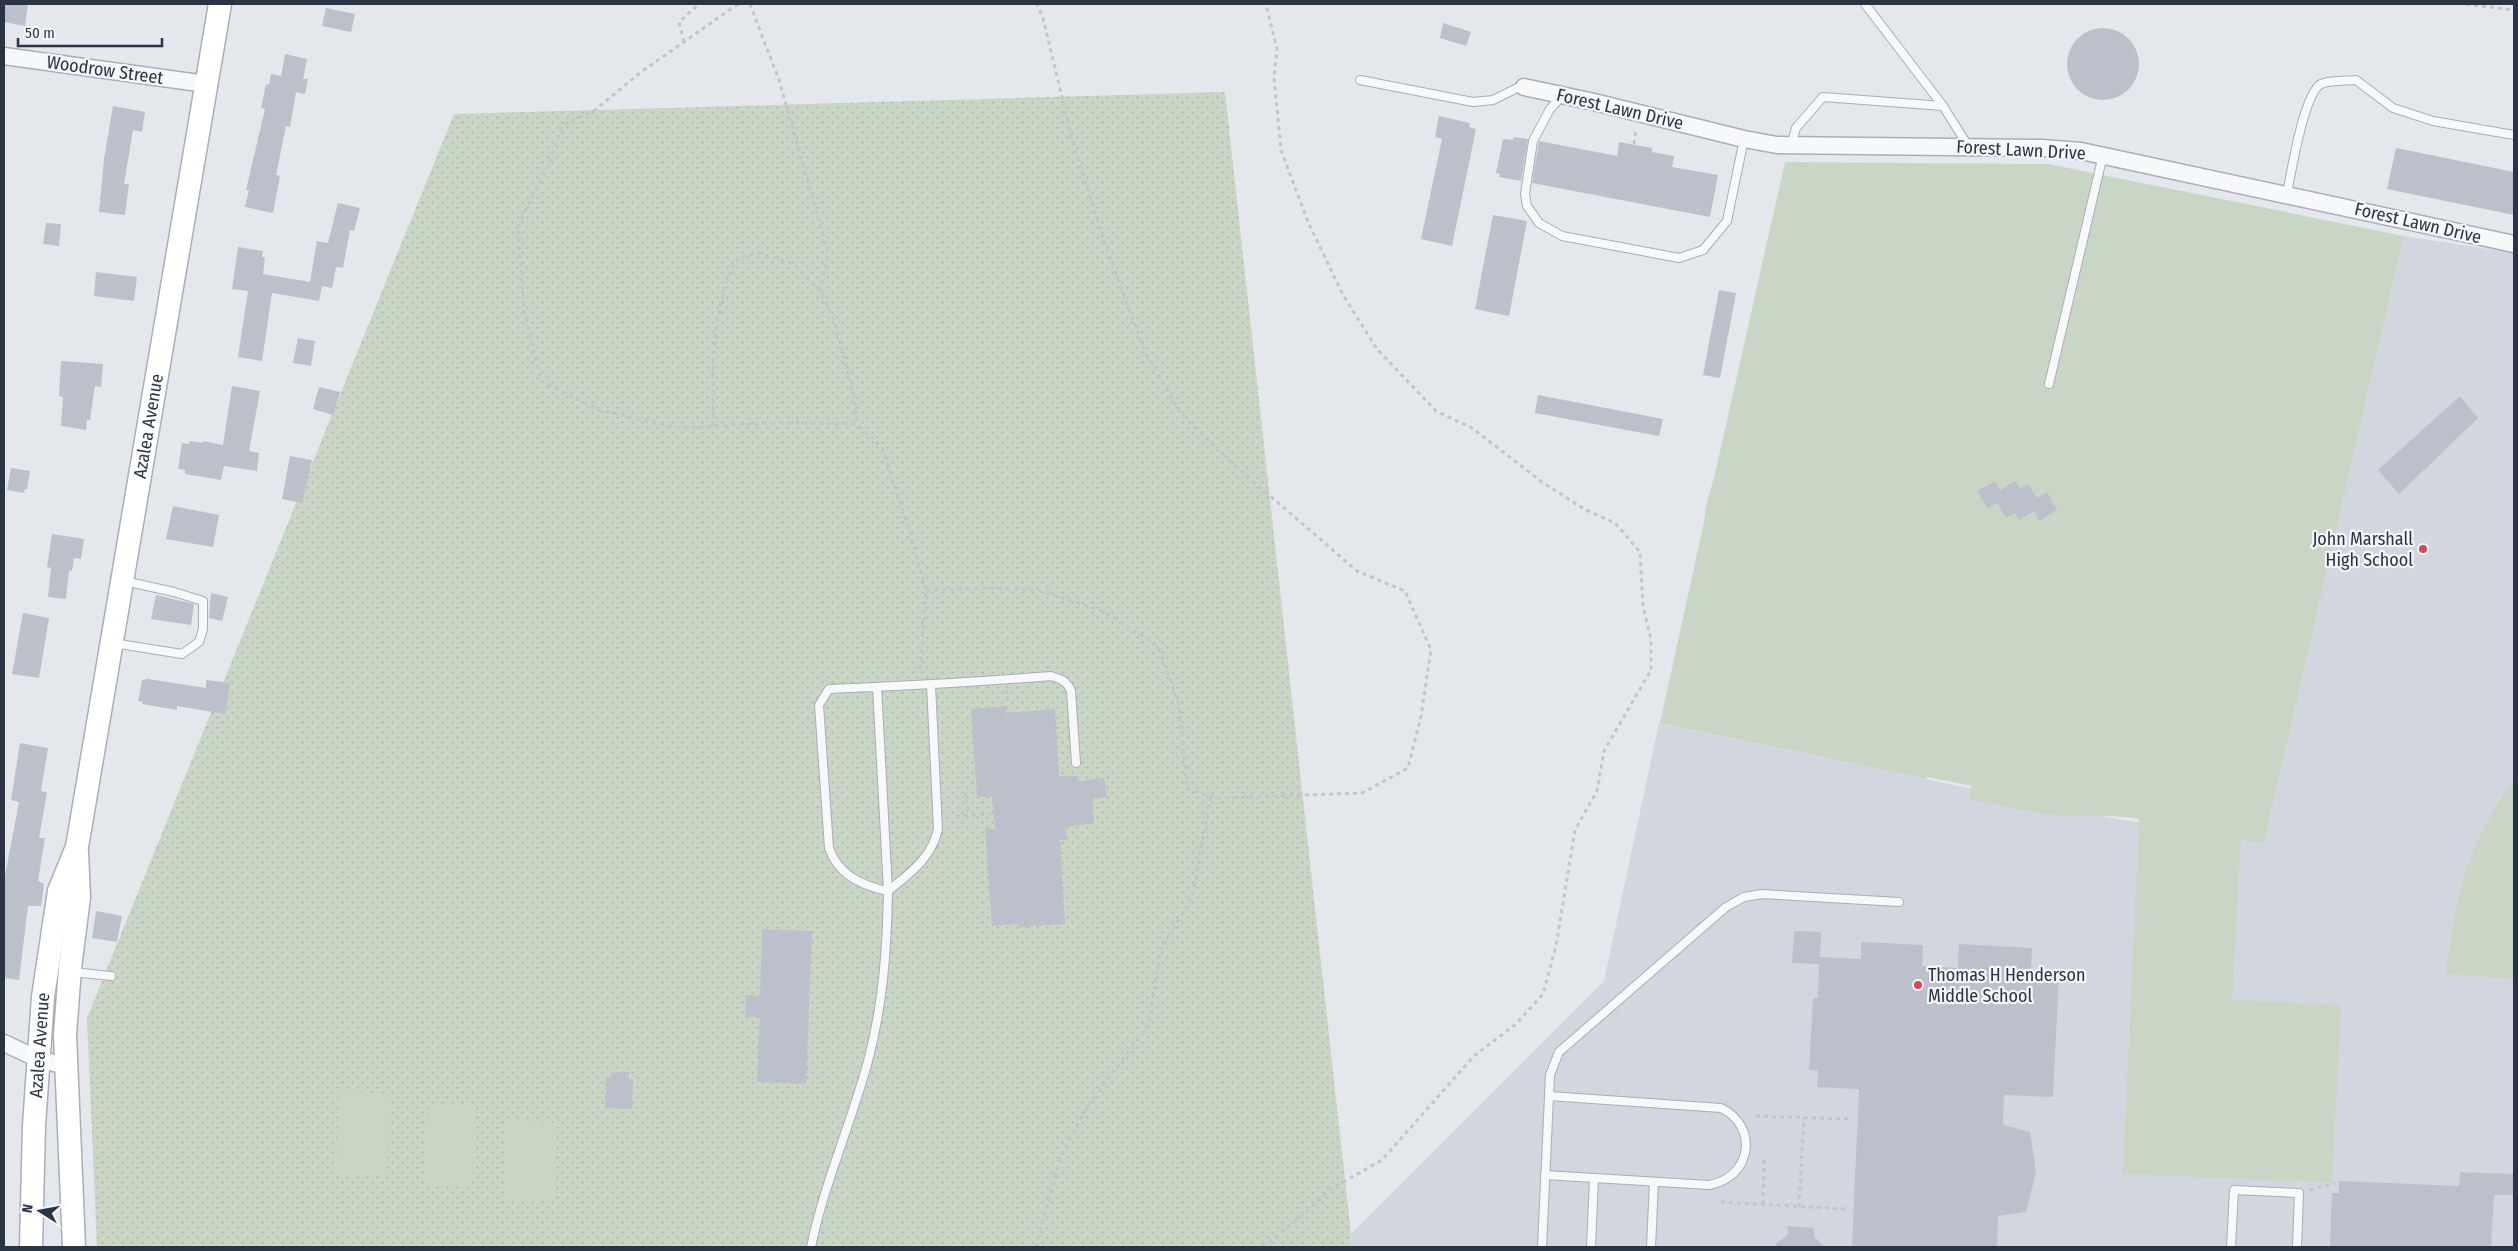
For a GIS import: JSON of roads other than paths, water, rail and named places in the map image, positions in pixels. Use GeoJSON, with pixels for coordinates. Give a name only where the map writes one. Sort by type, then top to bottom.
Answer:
{"type":"FeatureCollection","features":[{"type":"Feature","properties":{"kind":"main road","name":"Azalea Avenue"},"geometry":{"type":"LineString","coordinates":[[74,1247],[65,1035],[79,897],[77,847],[220,4]]}},
{"type":"Feature","properties":{"kind":"main road","name":"Azalea Avenue"},"geometry":{"type":"LineString","coordinates":[[31,1247],[38,1059],[43,997],[59,891],[77,847]]}},
{"type":"Feature","properties":{"kind":"street","name":"Woodrow Street"},"geometry":{"type":"LineString","coordinates":[[4,56],[206,84]]}},
{"type":"Feature","properties":{"kind":"street","name":"Forest Lawn Drive"},"geometry":{"type":"LineString","coordinates":[[1524,87],[1744,139],[1791,146],[1968,146],[2065,149],[2103,155],[2514,244]]}},
{"type":"Feature","properties":{"kind":"street"},"geometry":{"type":"LineString","coordinates":[[4,1043],[38,1059],[66,1066]]}},
{"type":"Feature","properties":{"kind":"lane"},"geometry":{"type":"LineString","coordinates":[[1865,4],[1943,106],[1968,146]]}},
{"type":"Feature","properties":{"kind":"lane"},"geometry":{"type":"LineString","coordinates":[[1360,80],[1473,102],[1493,100],[1517,88],[1524,87]]}},
{"type":"Feature","properties":{"kind":"lane"},"geometry":{"type":"LineString","coordinates":[[2287,194],[2307,105],[2314,90],[2322,84],[2356,80],[2393,108],[2401,111],[2433,121],[2514,135]]}},
{"type":"Feature","properties":{"kind":"lane"},"geometry":{"type":"LineString","coordinates":[[1564,95],[1550,109],[1533,141],[1525,183],[1528,206],[1539,223],[1562,236],[1679,258],[1703,250],[1727,221],[1744,139]]}},
{"type":"Feature","properties":{"kind":"lane"},"geometry":{"type":"LineString","coordinates":[[1791,146],[1796,128],[1823,97],[1943,106]]}},
{"type":"Feature","properties":{"kind":"lane"},"geometry":{"type":"LineString","coordinates":[[2049,384],[2103,155]]}},
{"type":"Feature","properties":{"kind":"lane"},"geometry":{"type":"LineString","coordinates":[[111,643],[182,654],[199,642],[203,629],[203,601],[174,592],[122,581]]}},
{"type":"Feature","properties":{"kind":"lane"},"geometry":{"type":"LineString","coordinates":[[888,891],[868,887],[850,876],[833,860],[829,848],[819,705],[829,689],[919,686],[1051,676],[1060,678],[1068,684],[1071,691],[1076,763]]}},
{"type":"Feature","properties":{"kind":"lane"},"geometry":{"type":"LineString","coordinates":[[888,891],[922,862],[936,839],[938,829],[931,685]]}},
{"type":"Feature","properties":{"kind":"lane"},"geometry":{"type":"LineString","coordinates":[[811,1247],[826,1188],[860,1086],[874,1034],[886,948],[888,891],[877,687]]}},
{"type":"Feature","properties":{"kind":"lane"},"geometry":{"type":"LineString","coordinates":[[1542,1247],[1550,1075],[1559,1052],[1735,901],[1762,894],[1898,902]]}},
{"type":"Feature","properties":{"kind":"lane"},"geometry":{"type":"LineString","coordinates":[[70,972],[111,976]]}},
{"type":"Feature","properties":{"kind":"lane"},"geometry":{"type":"LineString","coordinates":[[1545,1175],[1709,1185],[1721,1183],[1730,1177],[1741,1164],[1744,1154],[1744,1132],[1740,1121],[1721,1108],[1549,1096]]}},
{"type":"Feature","properties":{"kind":"lane"},"geometry":{"type":"LineString","coordinates":[[1591,1247],[1594,1178]]}},
{"type":"Feature","properties":{"kind":"lane"},"geometry":{"type":"LineString","coordinates":[[1651,1247],[1654,1182]]}},
{"type":"Feature","properties":{"kind":"lane"},"geometry":{"type":"LineString","coordinates":[[2231,1247],[2234,1190],[2299,1193],[2297,1247]]}},
{"type":"Feature","properties":{"kind":"place","name":"John Marshall High School"},"geometry":{"type":"Point","coordinates":[2423,549]}},
{"type":"Feature","properties":{"kind":"place","name":"Thomas H Henderson Middle School"},"geometry":{"type":"Point","coordinates":[1918,985]}}]}
